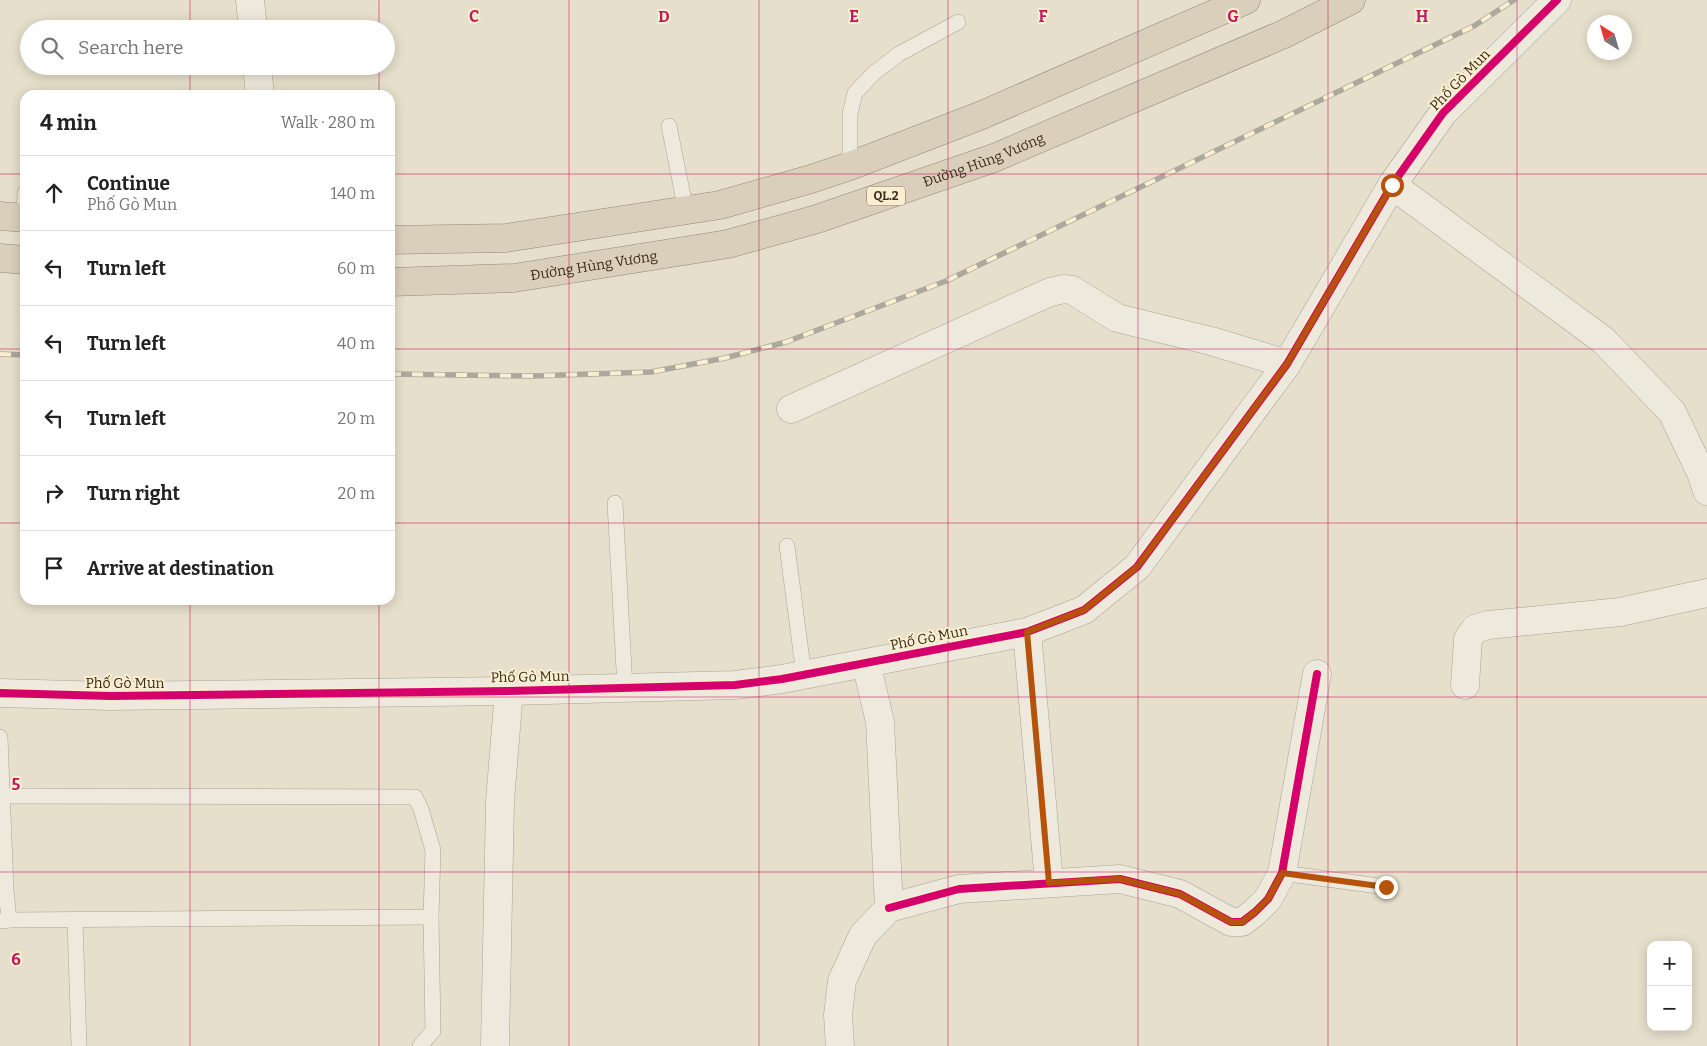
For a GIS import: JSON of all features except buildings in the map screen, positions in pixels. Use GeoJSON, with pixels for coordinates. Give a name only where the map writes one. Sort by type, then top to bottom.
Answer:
{"type":"FeatureCollection","features":[{"type":"Feature","properties":{"kind":"highway"},"geometry":{"type":"LineString","coordinates":[[395,240],[506,238],[720,205],[850,166],[982,115],[1246,0]]}},
{"type":"Feature","properties":{"kind":"highway","name":"Đường Hùng Vương"},"geometry":{"type":"LineString","coordinates":[[395,282],[514,278],[728,244],[817,219],[994,158],[1284,34],[1351,0]]}},
{"type":"Feature","properties":{"kind":"highway"},"geometry":{"type":"LineString","coordinates":[[0,258],[20,260]]}},
{"type":"Feature","properties":{"kind":"street"},"geometry":{"type":"LineString","coordinates":[[250,0],[252,20]]}},
{"type":"Feature","properties":{"kind":"street","name":"Phố Gò Mun"},"geometry":{"type":"LineString","coordinates":[[0,693],[110,696],[509,691],[736,685],[804,675],[1027,632],[1084,610],[1137,567],[1287,364],[1392,185],[1443,113],[1557,0]]}},
{"type":"Feature","properties":{"kind":"street"},"geometry":{"type":"LineString","coordinates":[[258,75],[259,90]]}},
{"type":"Feature","properties":{"kind":"street"},"geometry":{"type":"LineString","coordinates":[[1392,185],[1603,340],[1672,412],[1702,475],[1707,491]]}},
{"type":"Feature","properties":{"kind":"street"},"geometry":{"type":"LineString","coordinates":[[791,409],[1050,292],[1064,289],[1072,290],[1117,318],[1211,341],[1287,364]]}},
{"type":"Feature","properties":{"kind":"street"},"geometry":{"type":"LineString","coordinates":[[1465,685],[1468,639],[1475,629],[1488,625],[1620,612],[1707,594]]}},
{"type":"Feature","properties":{"kind":"street"},"geometry":{"type":"LineString","coordinates":[[1027,632],[1049,883]]}},
{"type":"Feature","properties":{"kind":"street"},"geometry":{"type":"LineString","coordinates":[[866,663],[880,722],[889,908]]}},
{"type":"Feature","properties":{"kind":"street"},"geometry":{"type":"LineString","coordinates":[[840,1046],[838,1015],[842,981],[863,935],[889,908],[959,889],[1120,879],[1180,894],[1231,922],[1242,922],[1255,912],[1268,899],[1282,873],[1317,674]]}},
{"type":"Feature","properties":{"kind":"street"},"geometry":{"type":"LineString","coordinates":[[495,1046],[500,801],[509,691]]}},
{"type":"Feature","properties":{"kind":"lane"},"geometry":{"type":"LineString","coordinates":[[850,166],[850,114],[855,93],[874,72],[899,54],[958,22]]}},
{"type":"Feature","properties":{"kind":"lane"},"geometry":{"type":"LineString","coordinates":[[669,126],[686,211]]}},
{"type":"Feature","properties":{"kind":"lane"},"geometry":{"type":"LineString","coordinates":[[615,503],[625,688]]}},
{"type":"Feature","properties":{"kind":"lane"},"geometry":{"type":"LineString","coordinates":[[787,546],[804,675]]}},
{"type":"Feature","properties":{"kind":"lane"},"geometry":{"type":"LineString","coordinates":[[0,737],[6,890],[4,921],[431,917]]}},
{"type":"Feature","properties":{"kind":"lane"},"geometry":{"type":"LineString","coordinates":[[2,796],[415,797],[421,809],[433,850],[431,917],[433,1031],[420,1046]]}},
{"type":"Feature","properties":{"kind":"lane"},"geometry":{"type":"LineString","coordinates":[[1282,873],[1386,887]]}},
{"type":"Feature","properties":{"kind":"lane"},"geometry":{"type":"LineString","coordinates":[[75,920],[79,1046]]}},
{"type":"Feature","properties":{"kind":"railway"},"geometry":{"type":"LineString","coordinates":[[395,374],[532,376],[651,372],[725,358],[786,342],[946,281],[1474,26],[1514,0]]}},
{"type":"Feature","properties":{"kind":"railway"},"geometry":{"type":"LineString","coordinates":[[0,354],[20,355]]}},
{"type":"Feature","properties":{"kind":"cycle path"},"geometry":{"type":"LineString","coordinates":[[0,693],[110,696],[509,691],[735,685],[782,679],[1027,632],[1084,610],[1137,567],[1287,364],[1392,185],[1443,113],[1557,0]]}},
{"type":"Feature","properties":{"kind":"cycle path"},"geometry":{"type":"LineString","coordinates":[[889,908],[959,889],[1120,879],[1180,894],[1231,922],[1242,922],[1268,899],[1282,873],[1317,674]]}},
{"type":"Feature","properties":{"kind":"route"},"geometry":{"type":"LineString","coordinates":[[1386,887],[1282,873],[1268,899],[1255,912],[1242,922],[1231,922],[1180,894],[1120,879],[1049,883],[1027,632],[1084,610],[1137,567],[1287,364],[1392,185]]}}]}
